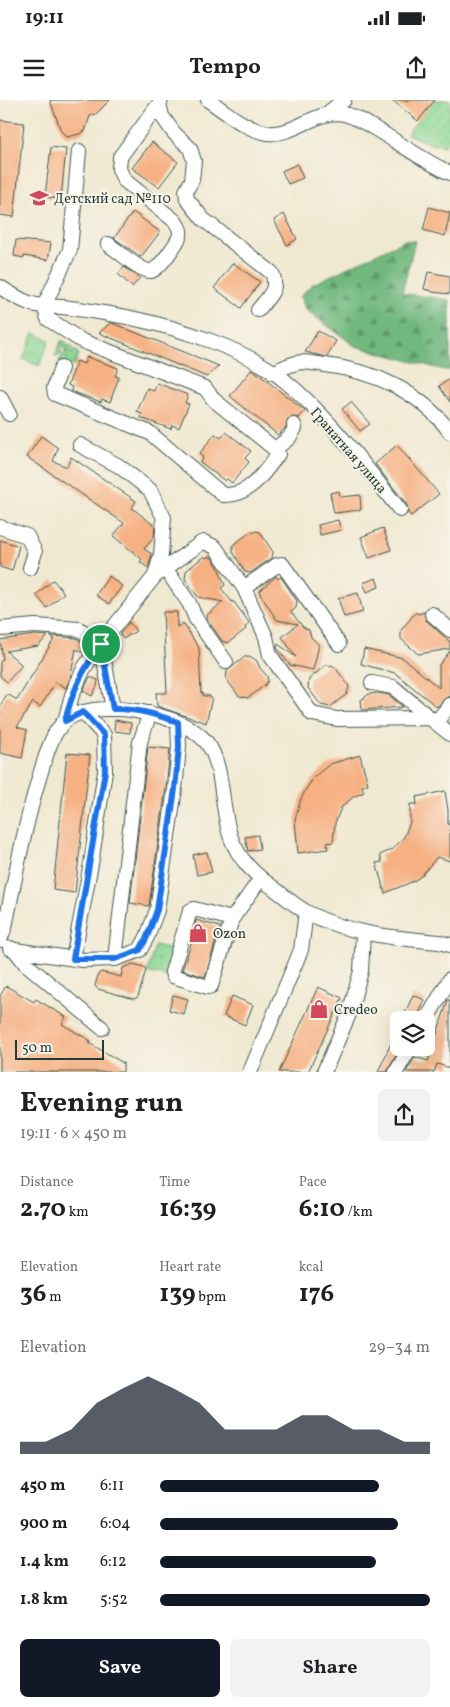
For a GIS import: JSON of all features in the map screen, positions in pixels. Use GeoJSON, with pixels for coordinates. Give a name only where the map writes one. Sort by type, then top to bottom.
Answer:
{"type":"FeatureCollection","features":[{"type":"Feature","properties":{"kind":"street"},"geometry":{"type":"LineString","coordinates":[[208,100],[253,129],[269,133],[287,130],[328,113],[344,100]]}},
{"type":"Feature","properties":{"kind":"street"},"geometry":{"type":"LineString","coordinates":[[108,244],[143,270],[150,272],[157,270],[179,238],[180,229],[175,221],[124,180],[119,169],[120,157],[160,102]]}},
{"type":"Feature","properties":{"kind":"street"},"geometry":{"type":"LineString","coordinates":[[160,102],[162,116],[170,128],[190,148],[194,161],[192,180],[186,191],[187,199],[203,219],[272,273],[276,281],[273,292],[258,310]]}},
{"type":"Feature","properties":{"kind":"street"},"geometry":{"type":"LineString","coordinates":[[328,113],[346,114],[361,120],[410,151],[450,173]]}},
{"type":"Feature","properties":{"kind":"street"},"geometry":{"type":"LineString","coordinates":[[61,368],[54,388],[54,394],[150,433],[223,495],[250,488],[278,454],[275,449],[214,400],[205,388],[82,340],[48,318],[44,306],[70,250],[79,151]]}},
{"type":"Feature","properties":{"kind":"street","name":"Гранатная улица"},"geometry":{"type":"LineString","coordinates":[[0,286],[14,296],[32,304],[102,311],[178,330],[253,360],[284,380],[320,413],[400,510]]}},
{"type":"Feature","properties":{"kind":"street"},"geometry":{"type":"LineString","coordinates":[[273,373],[286,366],[301,362],[345,368],[374,376],[424,404],[450,432]]}},
{"type":"Feature","properties":{"kind":"street"},"geometry":{"type":"LineString","coordinates":[[0,397],[10,414]]}},
{"type":"Feature","properties":{"kind":"street"},"geometry":{"type":"LineString","coordinates":[[275,449],[294,433],[294,425]]}},
{"type":"Feature","properties":{"kind":"street"},"geometry":{"type":"LineString","coordinates":[[80,446],[119,466],[150,490],[164,518],[160,572],[189,602],[196,620],[226,662]]}},
{"type":"Feature","properties":{"kind":"street"},"geometry":{"type":"LineString","coordinates":[[0,527],[27,536],[35,552],[30,568]]}},
{"type":"Feature","properties":{"kind":"street"},"geometry":{"type":"LineString","coordinates":[[0,940],[5,927],[36,786],[52,738],[65,721],[72,695],[84,668],[101,644],[160,572],[201,543],[208,543],[216,549],[244,588],[266,636],[270,655],[312,714],[336,719],[433,720],[450,705]]}},
{"type":"Feature","properties":{"kind":"street"},"geometry":{"type":"LineString","coordinates":[[244,588],[277,565],[282,564],[339,644]]}},
{"type":"Feature","properties":{"kind":"street"},"geometry":{"type":"LineString","coordinates":[[432,614],[450,630]]}},
{"type":"Feature","properties":{"kind":"street"},"geometry":{"type":"LineString","coordinates":[[0,629],[35,626],[79,629],[101,644],[113,709]]}},
{"type":"Feature","properties":{"kind":"street"},"geometry":{"type":"LineString","coordinates":[[372,683],[393,687],[450,734]]}},
{"type":"Feature","properties":{"kind":"street"},"geometry":{"type":"LineString","coordinates":[[65,721],[83,712],[123,708],[150,713],[178,722],[208,743],[215,759],[230,837],[238,855],[261,878],[306,912],[332,924],[363,933],[450,945]]}},
{"type":"Feature","properties":{"kind":"street"},"geometry":{"type":"LineString","coordinates":[[73,959],[105,771],[104,735],[83,712]]}},
{"type":"Feature","properties":{"kind":"street"},"geometry":{"type":"LineString","coordinates":[[115,959],[140,742],[150,713]]}},
{"type":"Feature","properties":{"kind":"street"},"geometry":{"type":"LineString","coordinates":[[0,946],[73,959],[115,959],[140,950],[157,910],[175,789],[179,747],[178,722]]}},
{"type":"Feature","properties":{"kind":"street"},"geometry":{"type":"LineString","coordinates":[[232,919],[191,909],[188,913],[172,972],[173,976],[210,987],[232,919],[261,878]]}},
{"type":"Feature","properties":{"kind":"street"},"geometry":{"type":"LineString","coordinates":[[250,1072],[301,950],[306,912]]}},
{"type":"Feature","properties":{"kind":"street"},"geometry":{"type":"LineString","coordinates":[[324,1072],[349,1014],[361,971],[363,933]]}},
{"type":"Feature","properties":{"kind":"street"},"geometry":{"type":"LineString","coordinates":[[15,950],[25,963],[102,1028]]}},
{"type":"Feature","properties":{"kind":"street"},"geometry":{"type":"LineString","coordinates":[[431,1011],[450,979]]}},
{"type":"Feature","properties":{"kind":"street"},"geometry":{"type":"LineString","coordinates":[[396,1072],[405,1056]]}},
{"type":"Feature","properties":{"kind":"green space"},"geometry":{"type":"Polygon","coordinates":[[[434,100],[450,100],[450,139],[444,146],[433,145],[407,134],[434,100]]]}},
{"type":"Feature","properties":{"kind":"green space"},"geometry":{"type":"Polygon","coordinates":[[[405,240],[415,241],[402,293],[450,300],[450,370],[355,346],[306,310],[300,297],[311,285],[405,240]]]}},
{"type":"Feature","properties":{"kind":"green space"},"geometry":{"type":"Polygon","coordinates":[[[34,333],[50,340],[39,366],[23,359],[34,333]]]}},
{"type":"Feature","properties":{"kind":"green space"},"geometry":{"type":"Polygon","coordinates":[[[61,341],[64,341],[74,349],[64,353],[66,348],[62,349],[61,346],[59,349],[62,354],[55,356],[61,341]]]}},
{"type":"Feature","properties":{"kind":"green space"},"geometry":{"type":"Polygon","coordinates":[[[76,351],[79,354],[74,366],[59,361],[62,356],[76,351]]]}},
{"type":"Feature","properties":{"kind":"green space"},"geometry":{"type":"Polygon","coordinates":[[[155,945],[174,950],[167,977],[147,972],[155,945]]]}},
{"type":"Feature","properties":{"kind":"building"},"geometry":{"type":"Polygon","coordinates":[[[50,100],[110,100],[96,114],[90,116],[85,131],[67,137],[61,131],[50,100]]]}},
{"type":"Feature","properties":{"kind":"building"},"geometry":{"type":"Polygon","coordinates":[[[392,100],[435,100],[418,121],[392,100]]]}},
{"type":"Feature","properties":{"kind":"building"},"geometry":{"type":"Polygon","coordinates":[[[0,120],[24,123],[14,217],[0,215],[0,120]]]}},
{"type":"Feature","properties":{"kind":"building"},"geometry":{"type":"Polygon","coordinates":[[[152,142],[178,162],[159,187],[132,168],[152,142]]]}},
{"type":"Feature","properties":{"kind":"building"},"geometry":{"type":"Polygon","coordinates":[[[51,147],[66,149],[61,199],[45,197],[51,147]]]}},
{"type":"Feature","properties":{"kind":"building"},"geometry":{"type":"Polygon","coordinates":[[[297,164],[303,178],[288,184],[282,171],[297,164]]]}},
{"type":"Feature","properties":{"kind":"building"},"geometry":{"type":"Polygon","coordinates":[[[429,207],[450,213],[445,236],[423,230],[429,207]]]}},
{"type":"Feature","properties":{"kind":"building"},"geometry":{"type":"Polygon","coordinates":[[[133,212],[160,232],[141,257],[114,238],[133,212]]]}},
{"type":"Feature","properties":{"kind":"building"},"geometry":{"type":"Polygon","coordinates":[[[284,214],[297,239],[287,245],[274,220],[284,214]]]}},
{"type":"Feature","properties":{"kind":"building"},"geometry":{"type":"Polygon","coordinates":[[[16,240],[51,243],[48,260],[14,256],[16,240]]]}},
{"type":"Feature","properties":{"kind":"building"},"geometry":{"type":"Polygon","coordinates":[[[233,263],[260,282],[241,308],[214,288],[233,263]]]}},
{"type":"Feature","properties":{"kind":"building"},"geometry":{"type":"Polygon","coordinates":[[[124,267],[140,278],[132,287],[118,274],[124,267]]]}},
{"type":"Feature","properties":{"kind":"building"},"geometry":{"type":"Polygon","coordinates":[[[428,272],[450,276],[450,294],[424,289],[428,272]]]}},
{"type":"Feature","properties":{"kind":"building"},"geometry":{"type":"Polygon","coordinates":[[[110,323],[219,366],[207,377],[99,333],[110,323]]]}},
{"type":"Feature","properties":{"kind":"building"},"geometry":{"type":"Polygon","coordinates":[[[318,331],[336,341],[327,357],[305,352],[318,331]]]}},
{"type":"Feature","properties":{"kind":"building"},"geometry":{"type":"Polygon","coordinates":[[[87,357],[118,368],[115,376],[119,377],[110,402],[102,399],[101,402],[71,391],[72,387],[68,385],[77,361],[84,364],[87,357]]]}},
{"type":"Feature","properties":{"kind":"building"},"geometry":{"type":"Polygon","coordinates":[[[252,369],[305,411],[299,418],[292,417],[288,419],[286,427],[278,435],[230,396],[252,369]]]}},
{"type":"Feature","properties":{"kind":"building"},"geometry":{"type":"Polygon","coordinates":[[[450,379],[450,402],[439,386],[450,379]]]}},
{"type":"Feature","properties":{"kind":"building"},"geometry":{"type":"Polygon","coordinates":[[[157,383],[188,395],[185,403],[189,404],[179,428],[172,425],[171,429],[141,418],[142,414],[137,412],[147,388],[154,391],[157,383]]]}},
{"type":"Feature","properties":{"kind":"building"},"geometry":{"type":"Polygon","coordinates":[[[351,402],[370,424],[360,431],[342,409],[351,402]]]}},
{"type":"Feature","properties":{"kind":"building"},"geometry":{"type":"Polygon","coordinates":[[[226,432],[251,451],[245,458],[249,462],[232,483],[227,479],[225,481],[200,462],[203,457],[199,454],[215,434],[221,438],[226,432]]]}},
{"type":"Feature","properties":{"kind":"building"},"geometry":{"type":"Polygon","coordinates":[[[41,436],[58,448],[53,461],[67,467],[71,457],[136,501],[132,508],[155,526],[154,537],[144,549],[152,554],[148,568],[140,562],[142,559],[113,536],[124,523],[27,457],[41,436]]]}},
{"type":"Feature","properties":{"kind":"building"},"geometry":{"type":"Polygon","coordinates":[[[397,445],[439,494],[411,516],[408,513],[407,505],[375,464],[397,445]]]}},
{"type":"Feature","properties":{"kind":"building"},"geometry":{"type":"Polygon","coordinates":[[[339,491],[340,497],[360,495],[361,510],[334,513],[330,493],[339,491]]]}},
{"type":"Feature","properties":{"kind":"building"},"geometry":{"type":"Polygon","coordinates":[[[338,520],[341,530],[320,535],[318,525],[338,520]]]}},
{"type":"Feature","properties":{"kind":"building"},"geometry":{"type":"Polygon","coordinates":[[[383,528],[391,550],[369,558],[361,537],[383,528]]]}},
{"type":"Feature","properties":{"kind":"building"},"geometry":{"type":"Polygon","coordinates":[[[252,531],[253,533],[256,531],[260,532],[273,552],[272,558],[250,573],[245,572],[233,552],[233,545],[252,531]]]}},
{"type":"Feature","properties":{"kind":"building"},"geometry":{"type":"Polygon","coordinates":[[[0,540],[19,546],[12,571],[0,567],[0,540]]]}},
{"type":"Feature","properties":{"kind":"building"},"geometry":{"type":"Polygon","coordinates":[[[204,556],[212,558],[218,567],[225,585],[221,588],[234,602],[249,624],[245,627],[246,629],[228,643],[222,641],[207,619],[207,615],[223,602],[198,597],[185,579],[186,571],[204,556]]]}},
{"type":"Feature","properties":{"kind":"building"},"geometry":{"type":"Polygon","coordinates":[[[109,576],[122,586],[109,604],[96,595],[109,576]]]}},
{"type":"Feature","properties":{"kind":"building"},"geometry":{"type":"Polygon","coordinates":[[[276,576],[278,579],[281,577],[297,601],[296,608],[291,612],[303,627],[309,630],[311,637],[319,645],[313,670],[290,665],[277,648],[278,644],[296,657],[282,637],[298,624],[277,620],[260,594],[260,591],[276,576]]]}},
{"type":"Feature","properties":{"kind":"building"},"geometry":{"type":"Polygon","coordinates":[[[376,578],[379,587],[367,592],[363,583],[376,578]]]}},
{"type":"Feature","properties":{"kind":"building"},"geometry":{"type":"Polygon","coordinates":[[[53,580],[64,593],[47,608],[36,595],[53,580]]]}},
{"type":"Feature","properties":{"kind":"building"},"geometry":{"type":"Polygon","coordinates":[[[358,593],[363,612],[344,617],[338,598],[358,593]]]}},
{"type":"Feature","properties":{"kind":"building"},"geometry":{"type":"Polygon","coordinates":[[[163,612],[177,612],[177,627],[183,623],[199,648],[201,693],[203,693],[203,696],[210,696],[212,698],[206,723],[157,706],[156,693],[167,693],[163,612]]]}},
{"type":"Feature","properties":{"kind":"building"},"geometry":{"type":"Polygon","coordinates":[[[416,612],[418,614],[424,612],[426,620],[450,642],[450,649],[418,654],[401,639],[401,630],[416,612]]]}},
{"type":"Feature","properties":{"kind":"building"},"geometry":{"type":"Polygon","coordinates":[[[129,622],[136,631],[123,639],[120,634],[129,622]]]}},
{"type":"Feature","properties":{"kind":"building"},"geometry":{"type":"Polygon","coordinates":[[[35,635],[48,636],[38,646],[6,651],[22,665],[7,682],[0,676],[0,662],[3,659],[0,640],[35,635]]]}},
{"type":"Feature","properties":{"kind":"building"},"geometry":{"type":"Polygon","coordinates":[[[50,636],[76,638],[89,646],[84,653],[76,649],[70,679],[66,688],[56,682],[40,707],[33,702],[17,727],[27,730],[22,758],[0,753],[0,706],[7,694],[17,700],[54,639],[50,636]]]}},
{"type":"Feature","properties":{"kind":"building"},"geometry":{"type":"Polygon","coordinates":[[[364,649],[403,658],[439,688],[439,665],[450,651],[450,696],[444,699],[437,707],[395,673],[361,664],[364,649]]]}},
{"type":"Feature","properties":{"kind":"building"},"geometry":{"type":"Polygon","coordinates":[[[246,656],[247,658],[250,656],[257,661],[267,676],[268,681],[248,698],[239,696],[226,679],[227,671],[246,656]]]}},
{"type":"Feature","properties":{"kind":"building"},"geometry":{"type":"Polygon","coordinates":[[[327,664],[335,667],[349,686],[347,694],[330,707],[321,705],[308,688],[309,679],[327,664]]]}},
{"type":"Feature","properties":{"kind":"building"},"geometry":{"type":"Polygon","coordinates":[[[90,677],[98,680],[92,696],[83,691],[90,677]]]}},
{"type":"Feature","properties":{"kind":"building"},"geometry":{"type":"Polygon","coordinates":[[[369,694],[389,695],[403,707],[362,710],[361,700],[369,694]]]}},
{"type":"Feature","properties":{"kind":"building"},"geometry":{"type":"Polygon","coordinates":[[[115,720],[131,723],[130,733],[114,731],[115,720]]]}},
{"type":"Feature","properties":{"kind":"building"},"geometry":{"type":"Polygon","coordinates":[[[148,747],[170,749],[149,906],[130,903],[148,747]]]}},
{"type":"Feature","properties":{"kind":"building"},"geometry":{"type":"Polygon","coordinates":[[[67,753],[90,755],[75,893],[53,890],[67,753]]]}},
{"type":"Feature","properties":{"kind":"building"},"geometry":{"type":"Polygon","coordinates":[[[360,755],[368,784],[362,786],[364,792],[353,797],[341,808],[335,823],[333,842],[327,843],[328,849],[298,853],[295,819],[306,789],[315,776],[330,764],[360,755]]]}},
{"type":"Feature","properties":{"kind":"building"},"geometry":{"type":"Polygon","coordinates":[[[445,791],[448,824],[450,825],[450,861],[437,857],[421,876],[414,881],[385,893],[376,863],[382,862],[380,855],[393,849],[404,837],[410,822],[410,804],[417,804],[416,797],[445,791]]]}},
{"type":"Feature","properties":{"kind":"building"},"geometry":{"type":"Polygon","coordinates":[[[258,835],[260,849],[248,851],[245,837],[258,835]]]}},
{"type":"Feature","properties":{"kind":"building"},"geometry":{"type":"Polygon","coordinates":[[[207,852],[212,872],[197,875],[193,855],[207,852]]]}},
{"type":"Feature","properties":{"kind":"building"},"geometry":{"type":"Polygon","coordinates":[[[196,920],[220,927],[205,977],[182,970],[193,938],[196,920]]]}},
{"type":"Feature","properties":{"kind":"building"},"geometry":{"type":"Polygon","coordinates":[[[133,964],[144,967],[146,970],[138,997],[134,999],[98,989],[95,986],[98,975],[101,972],[121,977],[123,968],[133,964]]]}},
{"type":"Feature","properties":{"kind":"building"},"geometry":{"type":"Polygon","coordinates":[[[6,986],[34,1002],[36,999],[66,1017],[62,1024],[123,1063],[123,1072],[0,1072],[0,996],[6,986]]]}},
{"type":"Feature","properties":{"kind":"building"},"geometry":{"type":"Polygon","coordinates":[[[318,987],[342,998],[308,1072],[279,1072],[318,987]]]}},
{"type":"Feature","properties":{"kind":"building"},"geometry":{"type":"Polygon","coordinates":[[[173,995],[188,999],[184,1014],[169,1010],[173,995]]]}},
{"type":"Feature","properties":{"kind":"building"},"geometry":{"type":"Polygon","coordinates":[[[413,995],[425,1000],[420,1011],[406,1011],[413,995]]]}},
{"type":"Feature","properties":{"kind":"building"},"geometry":{"type":"Polygon","coordinates":[[[232,996],[253,1005],[245,1025],[224,1016],[232,996]]]}},
{"type":"Feature","properties":{"kind":"building"},"geometry":{"type":"Polygon","coordinates":[[[448,1000],[450,1000],[450,1068],[437,1064],[434,1072],[406,1072],[415,1057],[428,1061],[430,1056],[435,1056],[435,1040],[448,1000]]]}},
{"type":"Feature","properties":{"kind":"building"},"geometry":{"type":"Polygon","coordinates":[[[390,1046],[390,1056],[396,1056],[387,1072],[378,1072],[390,1046]]]}},
{"type":"Feature","properties":{"kind":"place","name":"Детский сад №110"},"geometry":{"type":"Point","coordinates":[39,198]}},
{"type":"Feature","properties":{"kind":"place","name":"Ozon"},"geometry":{"type":"Point","coordinates":[198,933]}},
{"type":"Feature","properties":{"kind":"place","name":"Credeo"},"geometry":{"type":"Point","coordinates":[319,1009]}},
{"type":"Feature","properties":{"kind":"route"},"geometry":{"type":"LineString","coordinates":[[101,644],[113,709],[123,708],[150,713],[178,722],[179,747],[175,789],[157,910],[147,937],[140,950],[115,959],[82,960],[73,959],[91,864],[105,771],[104,735],[83,712],[65,721],[72,695],[84,668],[101,644]]}}]}
